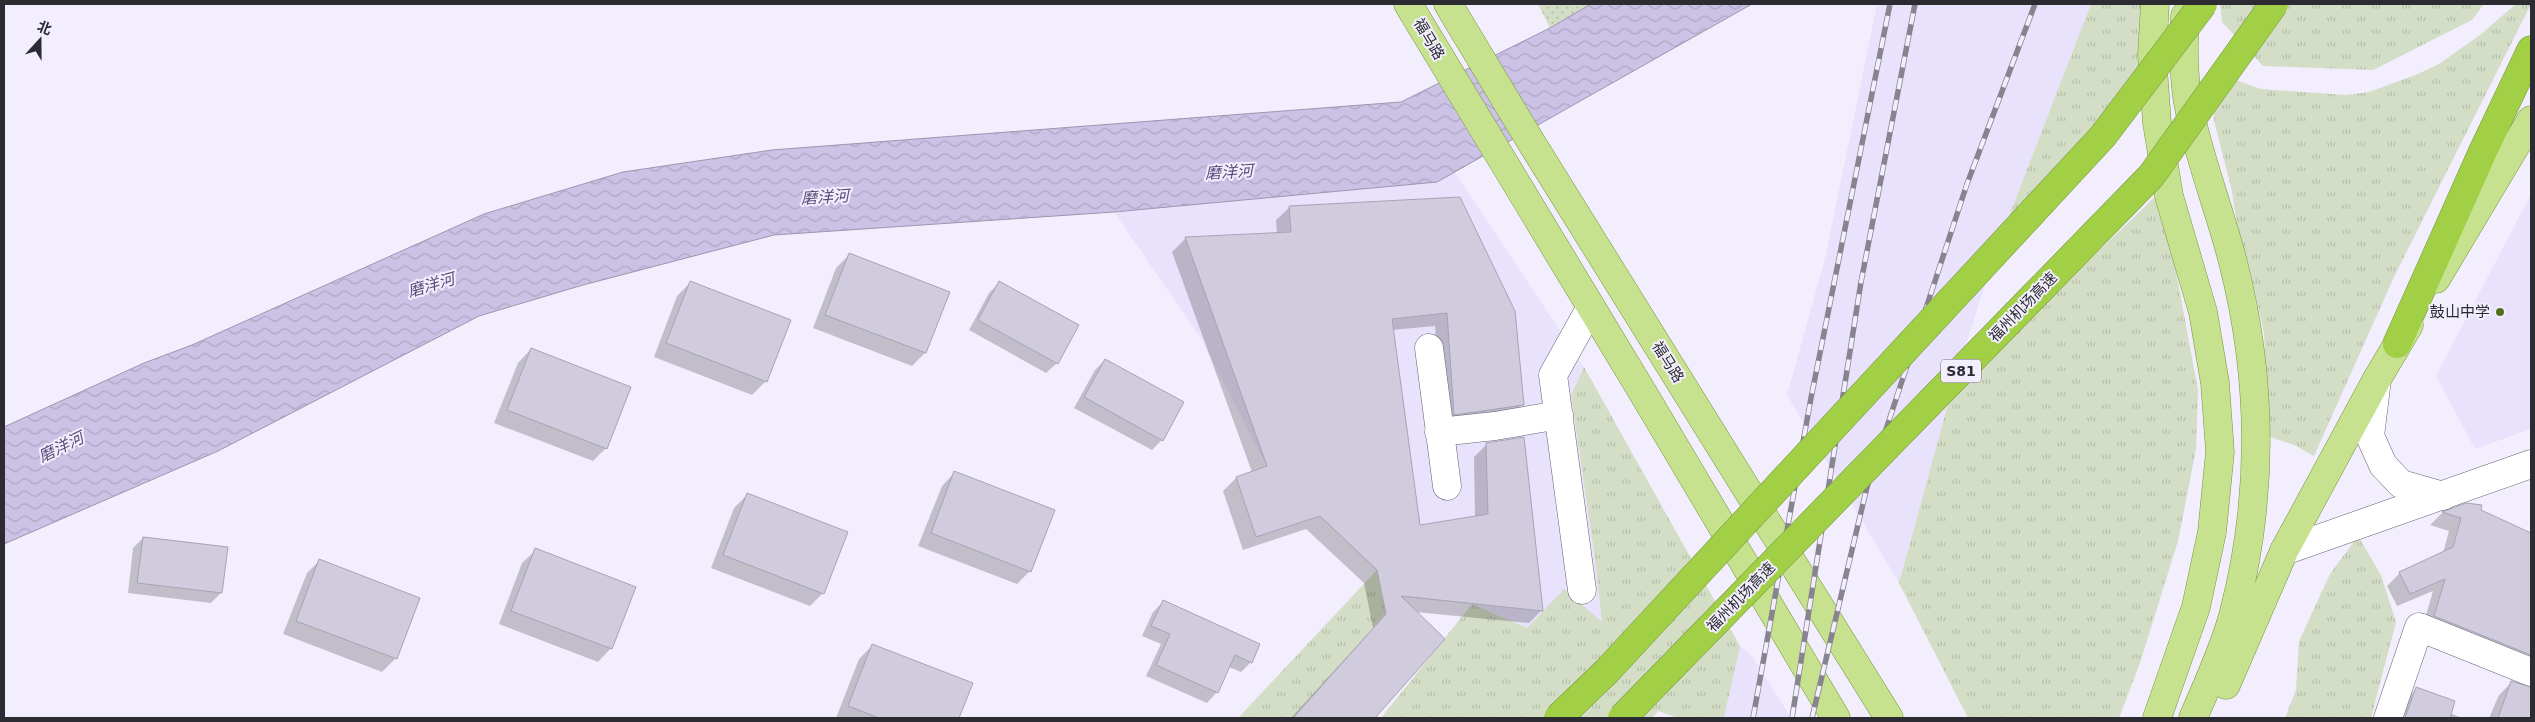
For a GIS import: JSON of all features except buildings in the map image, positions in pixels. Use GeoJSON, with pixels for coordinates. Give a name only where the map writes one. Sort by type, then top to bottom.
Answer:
{"type":"FeatureCollection","features":[{"type":"Feature","properties":{"kind":"highway"},"geometry":{"type":"LineString","coordinates":[[1558,718],[1607,670],[2103,136],[2203,4]]}},
{"type":"Feature","properties":{"kind":"highway","name":"福州机场高速"},"geometry":{"type":"LineString","coordinates":[[1622,718],[2151,176],[2274,4]]}},
{"type":"Feature","properties":{"kind":"highway"},"geometry":{"type":"LineString","coordinates":[[2397,344],[2483,151],[2531,50]]}},
{"type":"Feature","properties":{"kind":"main road","name":"福马路"},"geometry":{"type":"LineString","coordinates":[[1408,4],[1836,718]]}},
{"type":"Feature","properties":{"kind":"main road","name":"福马路"},"geometry":{"type":"LineString","coordinates":[[1448,4],[1531,142],[1889,718]]}},
{"type":"Feature","properties":{"kind":"main road"},"geometry":{"type":"LineString","coordinates":[[2155,4],[2152,54],[2157,123],[2169,196],[2203,312],[2215,383],[2220,452],[2212,532],[2196,607],[2157,718]]}},
{"type":"Feature","properties":{"kind":"main road"},"geometry":{"type":"LineString","coordinates":[[2186,4],[2183,55],[2189,112],[2245,312],[2255,378],[2257,456],[2250,536],[2232,617],[2193,718]]}},
{"type":"Feature","properties":{"kind":"main road"},"geometry":{"type":"LineString","coordinates":[[2211,718],[2284,551],[2397,344],[2531,120]]}},
{"type":"Feature","properties":{"kind":"street"},"geometry":{"type":"LineString","coordinates":[[1582,590],[1553,375],[1591,307]]}},
{"type":"Feature","properties":{"kind":"street"},"geometry":{"type":"LineString","coordinates":[[1429,348],[1447,486]]}},
{"type":"Feature","properties":{"kind":"street"},"geometry":{"type":"LineString","coordinates":[[2377,379],[2370,436],[2384,465],[2401,484],[2443,496]]}},
{"type":"Feature","properties":{"kind":"street"},"geometry":{"type":"LineString","coordinates":[[1439,432],[1495,426],[1559,415]]}},
{"type":"Feature","properties":{"kind":"street"},"geometry":{"type":"LineString","coordinates":[[2284,551],[2531,464]]}},
{"type":"Feature","properties":{"kind":"street"},"geometry":{"type":"LineString","coordinates":[[2388,718],[2419,627],[2531,672]]}},
{"type":"Feature","properties":{"kind":"shaded area"},"geometry":{"type":"Polygon","coordinates":[[[1877,4],[2091,4],[2007,221],[1979,303],[1951,393],[1899,583],[1787,395],[1825,259],[1877,4]]]}},
{"type":"Feature","properties":{"kind":"shaded area"},"geometry":{"type":"Polygon","coordinates":[[[1454,171],[1584,367],[1571,396],[1594,552],[1602,623],[1527,628],[1472,604],[1382,595],[1377,570],[1267,466],[1200,337],[1114,212],[1437,182],[1454,171]]]}},
{"type":"Feature","properties":{"kind":"shaded area","name":"鼓山中学"},"geometry":{"type":"Polygon","coordinates":[[[2531,194],[2531,429],[2475,449],[2436,376],[2531,194]]]}},
{"type":"Feature","properties":{"kind":"shaded area"},"geometry":{"type":"Polygon","coordinates":[[[1740,646],[1752,656],[1791,718],[1724,718],[1740,646]]]}},
{"type":"Feature","properties":{"kind":"green space"},"geometry":{"type":"Polygon","coordinates":[[[1538,4],[1591,4],[1550,28],[1538,4]]]}},
{"type":"Feature","properties":{"kind":"green space"},"geometry":{"type":"Polygon","coordinates":[[[2091,4],[2153,4],[2147,64],[2032,202],[2007,221],[2091,4]]]}},
{"type":"Feature","properties":{"kind":"green space"},"geometry":{"type":"Polygon","coordinates":[[[2220,4],[2484,4],[2472,20],[2373,70],[2263,66],[2222,22],[2220,4]]]}},
{"type":"Feature","properties":{"kind":"green space"},"geometry":{"type":"Polygon","coordinates":[[[2516,4],[2531,4],[2394,277],[2314,456],[2294,445],[2265,435],[2268,422],[2264,334],[2249,264],[2239,235],[2231,187],[2214,121],[2211,71],[2261,89],[2346,95],[2369,92],[2439,64],[2480,35],[2516,4]]]}},
{"type":"Feature","properties":{"kind":"green space"},"geometry":{"type":"Polygon","coordinates":[[[2161,191],[2198,390],[2196,449],[2178,541],[2140,663],[2119,718],[1968,718],[1899,583],[1951,393],[2161,191]]]}},
{"type":"Feature","properties":{"kind":"green space"},"geometry":{"type":"Polygon","coordinates":[[[1584,367],[1740,646],[1724,718],[1678,718],[1658,711],[1652,718],[1381,718],[1472,604],[1527,628],[1564,589],[1602,622],[1594,552],[1571,395],[1584,367]]]}},
{"type":"Feature","properties":{"kind":"green space"},"geometry":{"type":"Polygon","coordinates":[[[2358,536],[2381,575],[2396,622],[2371,718],[2285,718],[2296,690],[2299,641],[2330,574],[2358,536]]]}},
{"type":"Feature","properties":{"kind":"green space"},"geometry":{"type":"Polygon","coordinates":[[[1377,570],[1382,595],[1401,596],[1293,718],[1238,718],[1377,570]]]}},
{"type":"Feature","properties":{"kind":"water","name":"磨洋河"},"geometry":{"type":"Polygon","coordinates":[[[1591,4],[1752,4],[1437,182],[1114,212],[774,235],[583,285],[479,316],[218,451],[4,544],[4,427],[144,363],[192,345],[484,214],[623,172],[772,150],[1401,102],[1550,28],[1591,4]]]}},
{"type":"Feature","properties":{"kind":"railway"},"geometry":{"type":"LineString","coordinates":[[1753,718],[1811,398],[1890,4]]}},
{"type":"Feature","properties":{"kind":"railway"},"geometry":{"type":"LineString","coordinates":[[1792,718],[1861,282],[1915,4]]}},
{"type":"Feature","properties":{"kind":"railway"},"geometry":{"type":"LineString","coordinates":[[1812,718],[1867,487],[1967,184],[2035,4]]}},
{"type":"Feature","properties":{"kind":"place","name":"鼓山中学"},"geometry":{"type":"Point","coordinates":[2500,312]}}]}
